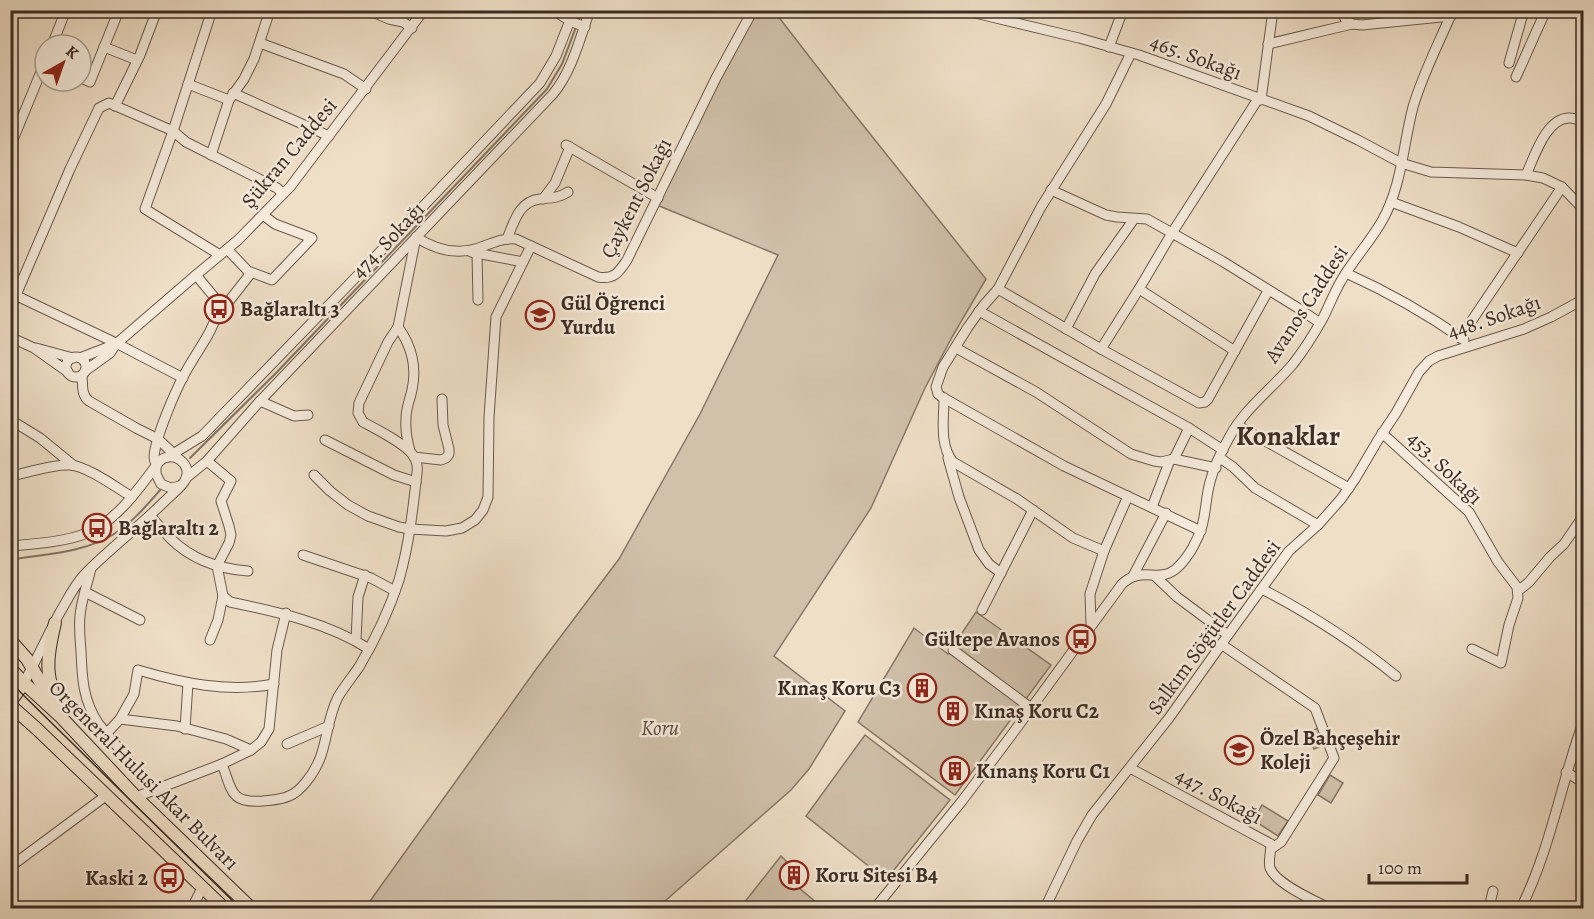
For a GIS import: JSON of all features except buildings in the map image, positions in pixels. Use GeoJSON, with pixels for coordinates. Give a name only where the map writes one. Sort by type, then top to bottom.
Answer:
{"type":"FeatureCollection","features":[{"type":"Feature","properties":{"kind":"main road"},"geometry":{"type":"LineString","coordinates":[[55,622],[47,668],[50,687],[60,716]]}},
{"type":"Feature","properties":{"kind":"main road"},"geometry":{"type":"LineString","coordinates":[[10,640],[27,659],[60,716]]}},
{"type":"Feature","properties":{"kind":"main road","name":"Orgeneral Hulusi Akar Bulvarı"},"geometry":{"type":"LineString","coordinates":[[10,668],[60,716],[136,797],[251,909]]}},
{"type":"Feature","properties":{"kind":"main road"},"geometry":{"type":"LineString","coordinates":[[10,704],[24,683]]}},
{"type":"Feature","properties":{"kind":"main road","name":"Orgeneral Hulusi Akar Bulvarı"},"geometry":{"type":"LineString","coordinates":[[10,704],[224,909]]}},
{"type":"Feature","properties":{"kind":"main road"},"geometry":{"type":"LineString","coordinates":[[10,717],[63,754]]}},
{"type":"Feature","properties":{"kind":"street"},"geometry":{"type":"LineString","coordinates":[[10,19],[14,10]]}},
{"type":"Feature","properties":{"kind":"street"},"geometry":{"type":"LineString","coordinates":[[57,33],[66,10]]}},
{"type":"Feature","properties":{"kind":"street"},"geometry":{"type":"LineString","coordinates":[[93,74],[119,10]]}},
{"type":"Feature","properties":{"kind":"street"},"geometry":{"type":"LineString","coordinates":[[115,106],[157,10]]}},
{"type":"Feature","properties":{"kind":"street"},"geometry":{"type":"LineString","coordinates":[[212,10],[145,209],[224,252],[251,273],[272,280],[312,238],[275,224],[262,215]]}},
{"type":"Feature","properties":{"kind":"street"},"geometry":{"type":"LineString","coordinates":[[212,155],[231,96],[247,75],[270,10]]}},
{"type":"Feature","properties":{"kind":"street"},"geometry":{"type":"LineString","coordinates":[[368,10],[403,22],[412,28]]}},
{"type":"Feature","properties":{"kind":"street","name":"Şükran Caddesi"},"geometry":{"type":"LineString","coordinates":[[84,373],[224,252],[283,194],[424,10]]}},
{"type":"Feature","properties":{"kind":"street"},"geometry":{"type":"LineString","coordinates":[[553,10],[577,24]]}},
{"type":"Feature","properties":{"kind":"street","name":"474. Sokağı"},"geometry":{"type":"LineString","coordinates":[[24,683],[55,622],[81,578],[207,461],[557,89],[567,70],[577,24],[574,10]]}},
{"type":"Feature","properties":{"kind":"street","name":"474. Sokağı"},"geometry":{"type":"LineString","coordinates":[[173,456],[202,436],[540,83],[577,24],[590,10]]}},
{"type":"Feature","properties":{"kind":"street","name":"Çaykent Sokağı"},"geometry":{"type":"LineString","coordinates":[[507,239],[531,246],[598,277],[612,277],[618,273],[627,260],[716,78],[753,10]]}},
{"type":"Feature","properties":{"kind":"street","name":"465. Sokağı"},"geometry":{"type":"LineString","coordinates":[[969,10],[1131,53],[1323,122],[1401,163],[1431,172],[1526,175],[1543,178],[1562,187]]}},
{"type":"Feature","properties":{"kind":"street"},"geometry":{"type":"LineString","coordinates":[[1109,47],[1123,10]]}},
{"type":"Feature","properties":{"kind":"street"},"geometry":{"type":"LineString","coordinates":[[1101,349],[1172,233],[1259,99],[1273,10]]}},
{"type":"Feature","properties":{"kind":"street"},"geometry":{"type":"LineString","coordinates":[[1340,10],[1346,20],[1362,26],[1452,13]]}},
{"type":"Feature","properties":{"kind":"street"},"geometry":{"type":"LineString","coordinates":[[1509,63],[1524,10]]}},
{"type":"Feature","properties":{"kind":"street"},"geometry":{"type":"LineString","coordinates":[[1516,77],[1546,10]]}},
{"type":"Feature","properties":{"kind":"street"},"geometry":{"type":"LineString","coordinates":[[1578,10],[1584,13]]}},
{"type":"Feature","properties":{"kind":"street","name":"Avanos Caddesi"},"geometry":{"type":"LineString","coordinates":[[1133,576],[1146,574],[1155,576],[1178,568],[1201,531],[1210,480],[1237,424],[1292,364],[1320,323],[1346,273],[1377,229],[1391,202],[1398,180],[1418,92],[1452,13]]}},
{"type":"Feature","properties":{"kind":"street"},"geometry":{"type":"LineString","coordinates":[[1268,44],[1352,24]]}},
{"type":"Feature","properties":{"kind":"street"},"geometry":{"type":"LineString","coordinates":[[260,42],[344,74],[366,88]]}},
{"type":"Feature","properties":{"kind":"street"},"geometry":{"type":"LineString","coordinates":[[104,46],[137,60]]}},
{"type":"Feature","properties":{"kind":"street"},"geometry":{"type":"LineString","coordinates":[[1131,53],[1106,104],[1031,225],[998,289],[979,311],[943,367],[936,384],[938,394],[944,398],[1064,466],[1201,531]]}},
{"type":"Feature","properties":{"kind":"street"},"geometry":{"type":"LineString","coordinates":[[188,84],[231,96],[329,136]]}},
{"type":"Feature","properties":{"kind":"street"},"geometry":{"type":"LineString","coordinates":[[10,147],[33,92]]}},
{"type":"Feature","properties":{"kind":"street"},"geometry":{"type":"LineString","coordinates":[[10,309],[70,169],[99,108],[109,103],[173,131],[186,142],[277,188],[283,194]]}},
{"type":"Feature","properties":{"kind":"street"},"geometry":{"type":"LineString","coordinates":[[1526,175],[1551,126],[1565,118],[1584,122]]}},
{"type":"Feature","properties":{"kind":"street"},"geometry":{"type":"LineString","coordinates":[[543,199],[555,183],[568,146],[658,198]]}},
{"type":"Feature","properties":{"kind":"street"},"geometry":{"type":"LineString","coordinates":[[1460,338],[1562,187],[1584,210]]}},
{"type":"Feature","properties":{"kind":"street"},"geometry":{"type":"LineString","coordinates":[[1052,190],[1106,215],[1147,219],[1222,261],[1320,323]]}},
{"type":"Feature","properties":{"kind":"street"},"geometry":{"type":"LineString","coordinates":[[466,252],[507,239],[520,209],[530,201],[557,197],[568,192]]}},
{"type":"Feature","properties":{"kind":"street"},"geometry":{"type":"LineString","coordinates":[[1391,202],[1459,227],[1518,253]]}},
{"type":"Feature","properties":{"kind":"street"},"geometry":{"type":"LineString","coordinates":[[1066,329],[1095,274],[1134,219]]}},
{"type":"Feature","properties":{"kind":"street"},"geometry":{"type":"LineString","coordinates":[[442,399],[443,424],[449,454],[441,460],[412,454],[363,422],[358,409],[363,391],[398,327],[416,237],[438,249],[523,262]]}},
{"type":"Feature","properties":{"kind":"street"},"geometry":{"type":"LineString","coordinates":[[314,475],[330,491],[358,511],[378,520],[410,529],[440,531],[462,528],[475,520],[485,506],[488,496],[489,417],[496,317],[531,246]]}},
{"type":"Feature","properties":{"kind":"street"},"geometry":{"type":"LineString","coordinates":[[477,254],[478,300]]}},
{"type":"Feature","properties":{"kind":"street"},"geometry":{"type":"LineString","coordinates":[[34,348],[76,358],[86,364],[84,397],[158,439],[186,467],[184,481],[175,488],[164,486],[156,478],[157,466],[154,458],[158,439],[183,378],[208,337],[219,309],[226,305],[251,273]]}},
{"type":"Feature","properties":{"kind":"street"},"geometry":{"type":"LineString","coordinates":[[1346,273],[1400,299],[1470,345]]}},
{"type":"Feature","properties":{"kind":"street"},"geometry":{"type":"LineString","coordinates":[[196,275],[215,298],[219,309]]}},
{"type":"Feature","properties":{"kind":"street"},"geometry":{"type":"LineString","coordinates":[[998,289],[1199,403],[1208,399],[1268,291]]}},
{"type":"Feature","properties":{"kind":"street"},"geometry":{"type":"LineString","coordinates":[[1139,289],[1235,351]]}},
{"type":"Feature","properties":{"kind":"street"},"geometry":{"type":"LineString","coordinates":[[17,296],[183,378]]}},
{"type":"Feature","properties":{"kind":"street","name":"448. Sokağı"},"geometry":{"type":"LineString","coordinates":[[1419,372],[1434,358],[1524,329],[1584,299]]}},
{"type":"Feature","properties":{"kind":"street"},"geometry":{"type":"LineString","coordinates":[[979,311],[1189,428],[1220,459],[1233,466],[1255,488],[1318,525]]}},
{"type":"Feature","properties":{"kind":"street"},"geometry":{"type":"LineString","coordinates":[[222,764],[233,794],[239,799],[252,802],[287,797],[298,791],[316,769],[324,750],[332,713],[338,698],[381,626],[403,566],[418,468],[406,436],[405,419],[413,386],[413,364],[407,341],[398,327]]}},
{"type":"Feature","properties":{"kind":"street"},"geometry":{"type":"LineString","coordinates":[[10,338],[34,348],[74,377],[84,373]]}},
{"type":"Feature","properties":{"kind":"street"},"geometry":{"type":"LineString","coordinates":[[68,372],[67,364],[76,358],[94,354],[116,344]]}},
{"type":"Feature","properties":{"kind":"street"},"geometry":{"type":"LineString","coordinates":[[956,348],[1036,392],[1124,451],[1146,460],[1161,462],[1220,459]]}},
{"type":"Feature","properties":{"kind":"street","name":"Salkım Söğütler Caddesi"},"geometry":{"type":"LineString","coordinates":[[1045,909],[1084,829],[1102,802],[1169,718],[1289,551],[1318,525],[1349,488],[1419,372]]}},
{"type":"Feature","properties":{"kind":"street"},"geometry":{"type":"LineString","coordinates":[[944,398],[943,436],[959,497],[979,550],[989,564],[1001,573]]}},
{"type":"Feature","properties":{"kind":"street"},"geometry":{"type":"LineString","coordinates":[[261,401],[294,416],[308,415]]}},
{"type":"Feature","properties":{"kind":"street"},"geometry":{"type":"LineString","coordinates":[[14,422],[40,438],[74,465],[132,497]]}},
{"type":"Feature","properties":{"kind":"street"},"geometry":{"type":"LineString","coordinates":[[1237,424],[1349,488]]}},
{"type":"Feature","properties":{"kind":"street"},"geometry":{"type":"LineString","coordinates":[[1152,507],[1172,460],[1189,428]]}},
{"type":"Feature","properties":{"kind":"street","name":"453. Sokağı"},"geometry":{"type":"LineString","coordinates":[[1382,433],[1469,512],[1518,591]]}},
{"type":"Feature","properties":{"kind":"street"},"geometry":{"type":"LineString","coordinates":[[325,440],[394,475],[416,482]]}},
{"type":"Feature","properties":{"kind":"street"},"geometry":{"type":"LineString","coordinates":[[10,546],[44,543],[87,533],[108,520],[132,497],[161,460],[173,456]]}},
{"type":"Feature","properties":{"kind":"street"},"geometry":{"type":"LineString","coordinates":[[948,456],[956,465],[1017,499],[1072,538],[1104,551]]}},
{"type":"Feature","properties":{"kind":"street"},"geometry":{"type":"LineString","coordinates":[[207,461],[231,481],[221,501],[230,530],[230,539],[217,566],[223,596],[218,620],[210,640]]}},
{"type":"Feature","properties":{"kind":"street"},"geometry":{"type":"LineString","coordinates":[[10,476],[74,465]]}},
{"type":"Feature","properties":{"kind":"street"},"geometry":{"type":"LineString","coordinates":[[1091,624],[1090,594],[1104,551],[1128,496]]}},
{"type":"Feature","properties":{"kind":"street"},"geometry":{"type":"LineString","coordinates":[[982,610],[1032,510]]}},
{"type":"Feature","properties":{"kind":"street"},"geometry":{"type":"LineString","coordinates":[[875,909],[962,801],[1091,624],[1122,584],[1133,576],[1166,513]]}},
{"type":"Feature","properties":{"kind":"street"},"geometry":{"type":"LineString","coordinates":[[1472,649],[1501,663],[1518,591],[1564,544],[1584,515]]}},
{"type":"Feature","properties":{"kind":"street"},"geometry":{"type":"LineString","coordinates":[[150,516],[179,546],[196,557],[231,570],[248,571]]}},
{"type":"Feature","properties":{"kind":"street"},"geometry":{"type":"LineString","coordinates":[[303,555],[371,578],[395,591]]}},
{"type":"Feature","properties":{"kind":"street"},"geometry":{"type":"LineString","coordinates":[[92,568],[79,623],[83,688],[91,711],[153,790]]}},
{"type":"Feature","properties":{"kind":"street"},"geometry":{"type":"LineString","coordinates":[[356,640],[358,597],[365,576]]}},
{"type":"Feature","properties":{"kind":"street"},"geometry":{"type":"LineString","coordinates":[[1155,576],[1177,597],[1228,635]]}},
{"type":"Feature","properties":{"kind":"street"},"geometry":{"type":"LineString","coordinates":[[1262,589],[1320,621],[1396,676]]}},
{"type":"Feature","properties":{"kind":"street"},"geometry":{"type":"LineString","coordinates":[[85,592],[140,620]]}},
{"type":"Feature","properties":{"kind":"street"},"geometry":{"type":"LineString","coordinates":[[223,596],[230,602],[286,613],[356,640],[369,649]]}},
{"type":"Feature","properties":{"kind":"street"},"geometry":{"type":"LineString","coordinates":[[136,797],[222,764],[261,742],[269,729],[277,650],[286,613]]}},
{"type":"Feature","properties":{"kind":"street"},"geometry":{"type":"LineString","coordinates":[[1221,644],[1315,708],[1334,758],[1281,842],[1271,849]]}},
{"type":"Feature","properties":{"kind":"street"},"geometry":{"type":"LineString","coordinates":[[953,650],[1031,708]]}},
{"type":"Feature","properties":{"kind":"street"},"geometry":{"type":"LineString","coordinates":[[107,733],[120,719],[134,694],[138,670],[188,683],[229,688],[251,688],[273,684]]}},
{"type":"Feature","properties":{"kind":"street"},"geometry":{"type":"LineString","coordinates":[[185,729],[188,683]]}},
{"type":"Feature","properties":{"kind":"street"},"geometry":{"type":"LineString","coordinates":[[120,719],[185,729],[226,739],[250,750]]}},
{"type":"Feature","properties":{"kind":"street"},"geometry":{"type":"LineString","coordinates":[[1521,909],[1549,840],[1566,772],[1584,720]]}},
{"type":"Feature","properties":{"kind":"street"},"geometry":{"type":"LineString","coordinates":[[286,744],[329,726]]}},
{"type":"Feature","properties":{"kind":"street","name":"447. Sokağı"},"geometry":{"type":"LineString","coordinates":[[1130,768],[1271,844],[1270,868],[1278,878],[1329,909]]}},
{"type":"Feature","properties":{"kind":"street"},"geometry":{"type":"LineString","coordinates":[[1566,772],[1584,783]]}},
{"type":"Feature","properties":{"kind":"street"},"geometry":{"type":"LineString","coordinates":[[10,867],[107,795]]}},
{"type":"Feature","properties":{"kind":"street"},"geometry":{"type":"LineString","coordinates":[[192,909],[202,888]]}},
{"type":"Feature","properties":{"kind":"street"},"geometry":{"type":"LineString","coordinates":[[1491,909],[1493,891]]}},
{"type":"Feature","properties":{"kind":"green space","name":"Koru"},"geometry":{"type":"Polygon","coordinates":[[[757,11],[774,11],[986,279],[925,388],[871,508],[774,656],[845,711],[809,769],[791,790],[657,908],[365,908],[537,668],[619,559],[700,414],[778,255],[657,205],[694,129],[757,11]]]}},
{"type":"Feature","properties":{"kind":"green space"},"geometry":{"type":"Polygon","coordinates":[[[976,612],[1051,665],[955,795],[858,722],[914,628],[948,654],[976,612]]]}},
{"type":"Feature","properties":{"kind":"green space"},"geometry":{"type":"Polygon","coordinates":[[[1318,728],[1324,745],[1314,749],[1308,733],[1318,728]]]}},
{"type":"Feature","properties":{"kind":"green space"},"geometry":{"type":"Polygon","coordinates":[[[865,735],[950,800],[886,880],[806,816],[865,735]]]}},
{"type":"Feature","properties":{"kind":"green space"},"geometry":{"type":"Polygon","coordinates":[[[1330,775],[1343,783],[1331,803],[1318,795],[1330,775]]]}},
{"type":"Feature","properties":{"kind":"green space"},"geometry":{"type":"Polygon","coordinates":[[[1262,805],[1288,821],[1278,836],[1253,820],[1262,805]]]}},
{"type":"Feature","properties":{"kind":"green space"},"geometry":{"type":"Polygon","coordinates":[[[781,856],[787,862],[780,872],[823,908],[740,908],[781,856]]]}},
{"type":"Feature","properties":{"kind":"waterway"},"geometry":{"type":"LineString","coordinates":[[578,22],[582,10]]}},
{"type":"Feature","properties":{"kind":"waterway"},"geometry":{"type":"LineString","coordinates":[[190,458],[277,372],[547,89],[562,64],[576,27]]}},
{"type":"Feature","properties":{"kind":"waterway"},"geometry":{"type":"LineString","coordinates":[[10,560],[64,552],[102,540],[127,525],[161,489]]}},
{"type":"Feature","properties":{"kind":"tram line"},"geometry":{"type":"LineString","coordinates":[[10,682],[240,908]]}},
{"type":"Feature","properties":{"kind":"place","name":"Bağlaraltı 3"},"geometry":{"type":"Point","coordinates":[219,309]}},
{"type":"Feature","properties":{"kind":"place","name":"Gül Öğrenci Yurdu"},"geometry":{"type":"Point","coordinates":[540,315]}},
{"type":"Feature","properties":{"kind":"place","name":"Bağlaraltı 2"},"geometry":{"type":"Point","coordinates":[97,528]}},
{"type":"Feature","properties":{"kind":"place","name":"Gültepe Avanos"},"geometry":{"type":"Point","coordinates":[1081,639]}},
{"type":"Feature","properties":{"kind":"place","name":"Kınaş Koru C3"},"geometry":{"type":"Point","coordinates":[922,688]}},
{"type":"Feature","properties":{"kind":"place","name":"Kınaş Koru C2"},"geometry":{"type":"Point","coordinates":[953,711]}},
{"type":"Feature","properties":{"kind":"place","name":"Özel Bahçeşehir Koleji"},"geometry":{"type":"Point","coordinates":[1239,750]}},
{"type":"Feature","properties":{"kind":"place","name":"Kınanş Koru C1"},"geometry":{"type":"Point","coordinates":[955,771]}},
{"type":"Feature","properties":{"kind":"place","name":"Koru Sitesi B4"},"geometry":{"type":"Point","coordinates":[794,875]}},
{"type":"Feature","properties":{"kind":"place","name":"Kaski 2"},"geometry":{"type":"Point","coordinates":[169,878]}},
{"type":"Feature","properties":{"kind":"district","name":"Konaklar"},"geometry":{"type":"Point","coordinates":[1288,436]}}]}
